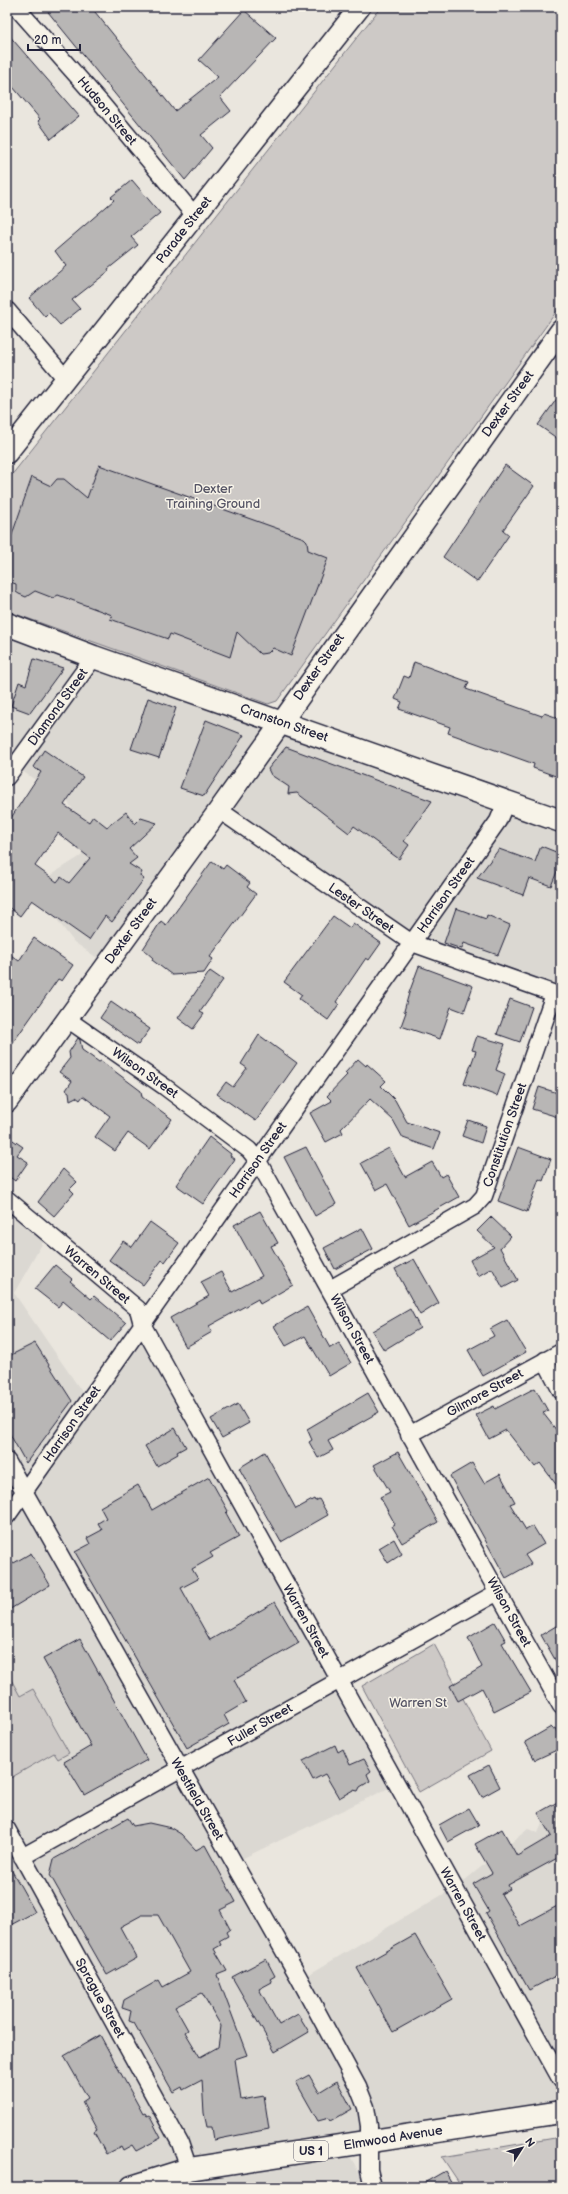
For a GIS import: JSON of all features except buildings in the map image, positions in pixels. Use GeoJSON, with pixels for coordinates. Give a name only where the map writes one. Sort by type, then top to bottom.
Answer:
{"type":"FeatureCollection","features":[{"type":"Feature","properties":{"kind":"main road","name":"Cranston Street"},"geometry":{"type":"LineString","coordinates":[[7,624],[94,657],[561,821]]}},
{"type":"Feature","properties":{"kind":"main road","name":"Elmwood Avenue"},"geometry":{"type":"LineString","coordinates":[[132,2187],[190,2169],[561,2112]]}},
{"type":"Feature","properties":{"kind":"street","name":"Hudson Street"},"geometry":{"type":"LineString","coordinates":[[16,7],[102,104],[195,216]]}},
{"type":"Feature","properties":{"kind":"street","name":"Parade Street"},"geometry":{"type":"LineString","coordinates":[[7,453],[360,7]]}},
{"type":"Feature","properties":{"kind":"street"},"geometry":{"type":"LineString","coordinates":[[7,310],[66,380]]}},
{"type":"Feature","properties":{"kind":"street","name":"Dexter Street"},"geometry":{"type":"LineString","coordinates":[[7,1102],[219,810],[561,330]]}},
{"type":"Feature","properties":{"kind":"street","name":"Diamond Street"},"geometry":{"type":"LineString","coordinates":[[7,777],[94,657]]}},
{"type":"Feature","properties":{"kind":"street","name":"Harrison Street"},"geometry":{"type":"LineString","coordinates":[[7,1516],[498,821],[506,802]]}},
{"type":"Feature","properties":{"kind":"street","name":"Lester Street"},"geometry":{"type":"LineString","coordinates":[[219,810],[412,943],[557,995]]}},
{"type":"Feature","properties":{"kind":"street","name":"Constitution Street"},"geometry":{"type":"LineString","coordinates":[[330,1289],[475,1206],[484,1196],[557,995]]}},
{"type":"Feature","properties":{"kind":"street","name":"Wilson Street"},"geometry":{"type":"LineString","coordinates":[[67,1019],[165,1086],[249,1150],[258,1161],[561,1706]]}},
{"type":"Feature","properties":{"kind":"street","name":"Warren Street"},"geometry":{"type":"LineString","coordinates":[[7,1198],[138,1310],[142,1324],[561,2080]]}},
{"type":"Feature","properties":{"kind":"street","name":"Gilmore Street"},"geometry":{"type":"LineString","coordinates":[[409,1435],[561,1352]]}},
{"type":"Feature","properties":{"kind":"street"},"geometry":{"type":"LineString","coordinates":[[546,1360],[561,1391]]}},
{"type":"Feature","properties":{"kind":"street","name":"Westfield Street"},"geometry":{"type":"LineString","coordinates":[[7,1461],[180,1770],[298,1976],[358,2087],[366,2107],[369,2126],[368,2170],[373,2187]]}},
{"type":"Feature","properties":{"kind":"street","name":"Fuller Street"},"geometry":{"type":"LineString","coordinates":[[22,1857],[498,1592]]}},
{"type":"Feature","properties":{"kind":"street","name":"Sprague Street"},"geometry":{"type":"LineString","coordinates":[[7,1829],[180,2143],[190,2169]]}},
{"type":"Feature","properties":{"kind":"shaded area"},"geometry":{"type":"Polygon","coordinates":[[[7,630],[561,829],[561,1001],[412,948],[219,817],[106,964],[74,942],[44,903],[46,878],[81,856],[88,846],[87,831],[67,801],[16,767],[21,753],[7,743],[7,630]]]}},
{"type":"Feature","properties":{"kind":"shaded area"},"geometry":{"type":"Polygon","coordinates":[[[7,1203],[46,1237],[14,1293],[89,1402],[143,1331],[391,1787],[231,1864],[296,1982],[447,1892],[449,1889],[454,1889],[528,1829],[538,1833],[543,1821],[561,1821],[561,2115],[349,2150],[350,2156],[367,2187],[7,2187],[7,1203]]]}},
{"type":"Feature","properties":{"kind":"green space","name":"Dexter Training Ground"},"geometry":{"type":"Polygon","coordinates":[[[381,7],[561,7],[561,305],[277,701],[268,704],[7,611],[7,481],[381,7]]]}},
{"type":"Feature","properties":{"kind":"green space","name":"Warren St"},"geometry":{"type":"Polygon","coordinates":[[[434,1644],[491,1751],[419,1792],[362,1686],[434,1644]]]}},
{"type":"Feature","properties":{"kind":"green space"},"geometry":{"type":"Polygon","coordinates":[[[7,1672],[20,1696],[33,1689],[69,1753],[58,1759],[54,1753],[7,1780],[7,1672]]]}},
{"type":"Feature","properties":{"kind":"green space"},"geometry":{"type":"Polygon","coordinates":[[[561,2137],[561,2187],[462,2187],[442,2157],[561,2137]]]}}]}
